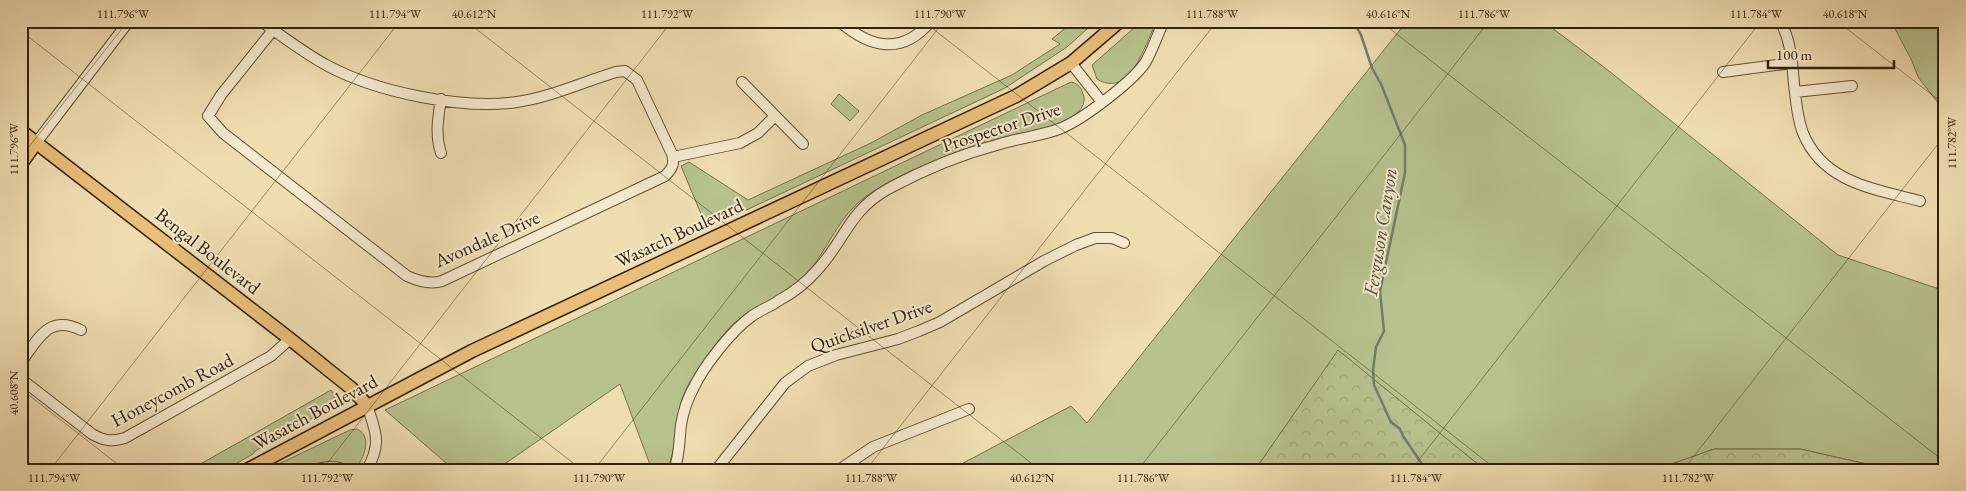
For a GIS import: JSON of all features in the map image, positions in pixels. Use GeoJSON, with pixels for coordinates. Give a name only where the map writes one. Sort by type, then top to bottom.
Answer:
{"type":"FeatureCollection","features":[{"type":"Feature","properties":{"kind":"main road","name":"Wasatch Boulevard"},"geometry":{"type":"LineString","coordinates":[[247,470],[367,405],[498,339],[1031,88],[1071,62],[1120,21]]}},
{"type":"Feature","properties":{"kind":"main road","name":"Bengal Boulevard"},"geometry":{"type":"LineString","coordinates":[[21,131],[290,339],[350,388],[367,405]]}},
{"type":"Feature","properties":{"kind":"main road"},"geometry":{"type":"LineString","coordinates":[[21,164],[36,142]]}},
{"type":"Feature","properties":{"kind":"street"},"geometry":{"type":"LineString","coordinates":[[36,142],[129,21]]}},
{"type":"Feature","properties":{"kind":"street"},"geometry":{"type":"LineString","coordinates":[[261,21],[306,54],[354,78],[382,87],[441,99],[481,104],[519,102],[616,72],[625,71],[637,80],[673,162],[740,144],[758,133],[775,116]]}},
{"type":"Feature","properties":{"kind":"street"},"geometry":{"type":"LineString","coordinates":[[839,21],[865,40],[878,44],[892,45],[912,38],[921,32],[931,21]]}},
{"type":"Feature","properties":{"kind":"street","name":"Prospector Drive"},"geometry":{"type":"LineString","coordinates":[[677,469],[682,423],[686,406],[702,373],[743,323],[793,292],[819,268],[852,219],[863,207],[889,188],[960,156],[1001,143],[1043,134],[1061,128],[1078,119],[1134,76],[1146,61],[1164,21]]}},
{"type":"Feature","properties":{"kind":"street"},"geometry":{"type":"LineString","coordinates":[[1780,21],[1787,36],[1802,132],[1809,146],[1829,169],[1843,178],[1859,185],[1920,201]]}},
{"type":"Feature","properties":{"kind":"street","name":"Avondale Drive"},"geometry":{"type":"LineString","coordinates":[[273,30],[208,116],[223,133],[407,276],[423,282],[442,280],[665,176],[673,162]]}},
{"type":"Feature","properties":{"kind":"street"},"geometry":{"type":"LineString","coordinates":[[1071,62],[1102,101]]}},
{"type":"Feature","properties":{"kind":"street"},"geometry":{"type":"LineString","coordinates":[[1723,72],[1792,64]]}},
{"type":"Feature","properties":{"kind":"street"},"geometry":{"type":"LineString","coordinates":[[742,82],[803,144]]}},
{"type":"Feature","properties":{"kind":"street"},"geometry":{"type":"LineString","coordinates":[[1795,92],[1852,86]]}},
{"type":"Feature","properties":{"kind":"street"},"geometry":{"type":"LineString","coordinates":[[441,99],[436,129],[441,153]]}},
{"type":"Feature","properties":{"kind":"street","name":"Quicksilver Drive"},"geometry":{"type":"LineString","coordinates":[[716,470],[785,384],[808,366],[829,357],[898,339],[940,322],[1044,261],[1076,245],[1095,238],[1112,238],[1124,243]]}},
{"type":"Feature","properties":{"kind":"street"},"geometry":{"type":"LineString","coordinates":[[21,362],[44,332],[52,326],[60,324],[71,325],[82,330]]}},
{"type":"Feature","properties":{"kind":"street","name":"Honeycomb Road"},"geometry":{"type":"LineString","coordinates":[[21,379],[92,434],[99,438],[114,441],[125,438],[271,356],[290,339]]}},
{"type":"Feature","properties":{"kind":"street"},"geometry":{"type":"LineString","coordinates":[[367,405],[377,441],[374,458],[367,470]]}},
{"type":"Feature","properties":{"kind":"street"},"geometry":{"type":"LineString","coordinates":[[838,470],[873,447],[969,409]]}},
{"type":"Feature","properties":{"kind":"street"},"geometry":{"type":"LineString","coordinates":[[315,470],[326,466],[336,466],[346,470]]}},
{"type":"Feature","properties":{"kind":"green space"},"geometry":{"type":"Polygon","coordinates":[[[1074,21],[1096,21],[1067,47],[1005,88],[738,214],[704,221],[681,166],[689,162],[748,200],[871,143],[922,115],[1012,75],[1060,44],[1052,39],[1074,21]]]}},
{"type":"Feature","properties":{"kind":"green space"},"geometry":{"type":"Polygon","coordinates":[[[1142,21],[1157,21],[1136,65],[1119,82],[1109,83],[1097,79],[1092,65],[1142,21]]]}},
{"type":"Feature","properties":{"kind":"green space"},"geometry":{"type":"Polygon","coordinates":[[[1407,21],[1543,21],[1609,71],[1838,255],[1945,291],[1945,468],[1871,465],[1800,449],[1714,449],[1655,470],[1485,470],[1338,351],[1255,470],[950,470],[1071,406],[1087,423],[1407,21]]]}},
{"type":"Feature","properties":{"kind":"green space"},"geometry":{"type":"Polygon","coordinates":[[[1891,21],[1945,21],[1945,112],[1918,77],[1912,61],[1891,21]]]}},
{"type":"Feature","properties":{"kind":"green space"},"geometry":{"type":"Polygon","coordinates":[[[1071,82],[1080,88],[1084,98],[1080,110],[1069,119],[1045,130],[1012,135],[975,146],[933,162],[892,180],[860,201],[842,221],[820,256],[803,278],[793,287],[738,320],[710,352],[690,382],[682,399],[673,451],[667,470],[652,470],[620,384],[496,470],[454,470],[385,410],[1071,82]]]}},
{"type":"Feature","properties":{"kind":"green space"},"geometry":{"type":"Polygon","coordinates":[[[839,94],[859,111],[850,121],[831,104],[839,94]]]}},
{"type":"Feature","properties":{"kind":"green space"},"geometry":{"type":"Polygon","coordinates":[[[1338,350],[1485,470],[1255,470],[1338,350]]]}},
{"type":"Feature","properties":{"kind":"green space"},"geometry":{"type":"Polygon","coordinates":[[[331,390],[334,394],[335,405],[225,470],[190,470],[331,390]]]}},
{"type":"Feature","properties":{"kind":"green space"},"geometry":{"type":"Polygon","coordinates":[[[357,429],[362,432],[366,442],[364,454],[355,469],[340,463],[329,462],[318,464],[307,470],[266,470],[350,430],[357,429]]]}},
{"type":"Feature","properties":{"kind":"green space"},"geometry":{"type":"Polygon","coordinates":[[[1714,449],[1800,449],[1871,465],[1945,470],[1655,470],[1714,449]]]}},
{"type":"Feature","properties":{"kind":"waterway","name":"Ferguson Canyon"},"geometry":{"type":"LineString","coordinates":[[1353,21],[1361,35],[1372,68],[1381,84],[1405,145],[1405,173],[1380,291],[1384,331],[1376,347],[1373,370],[1374,385],[1391,422],[1400,429],[1426,470]]}}]}
